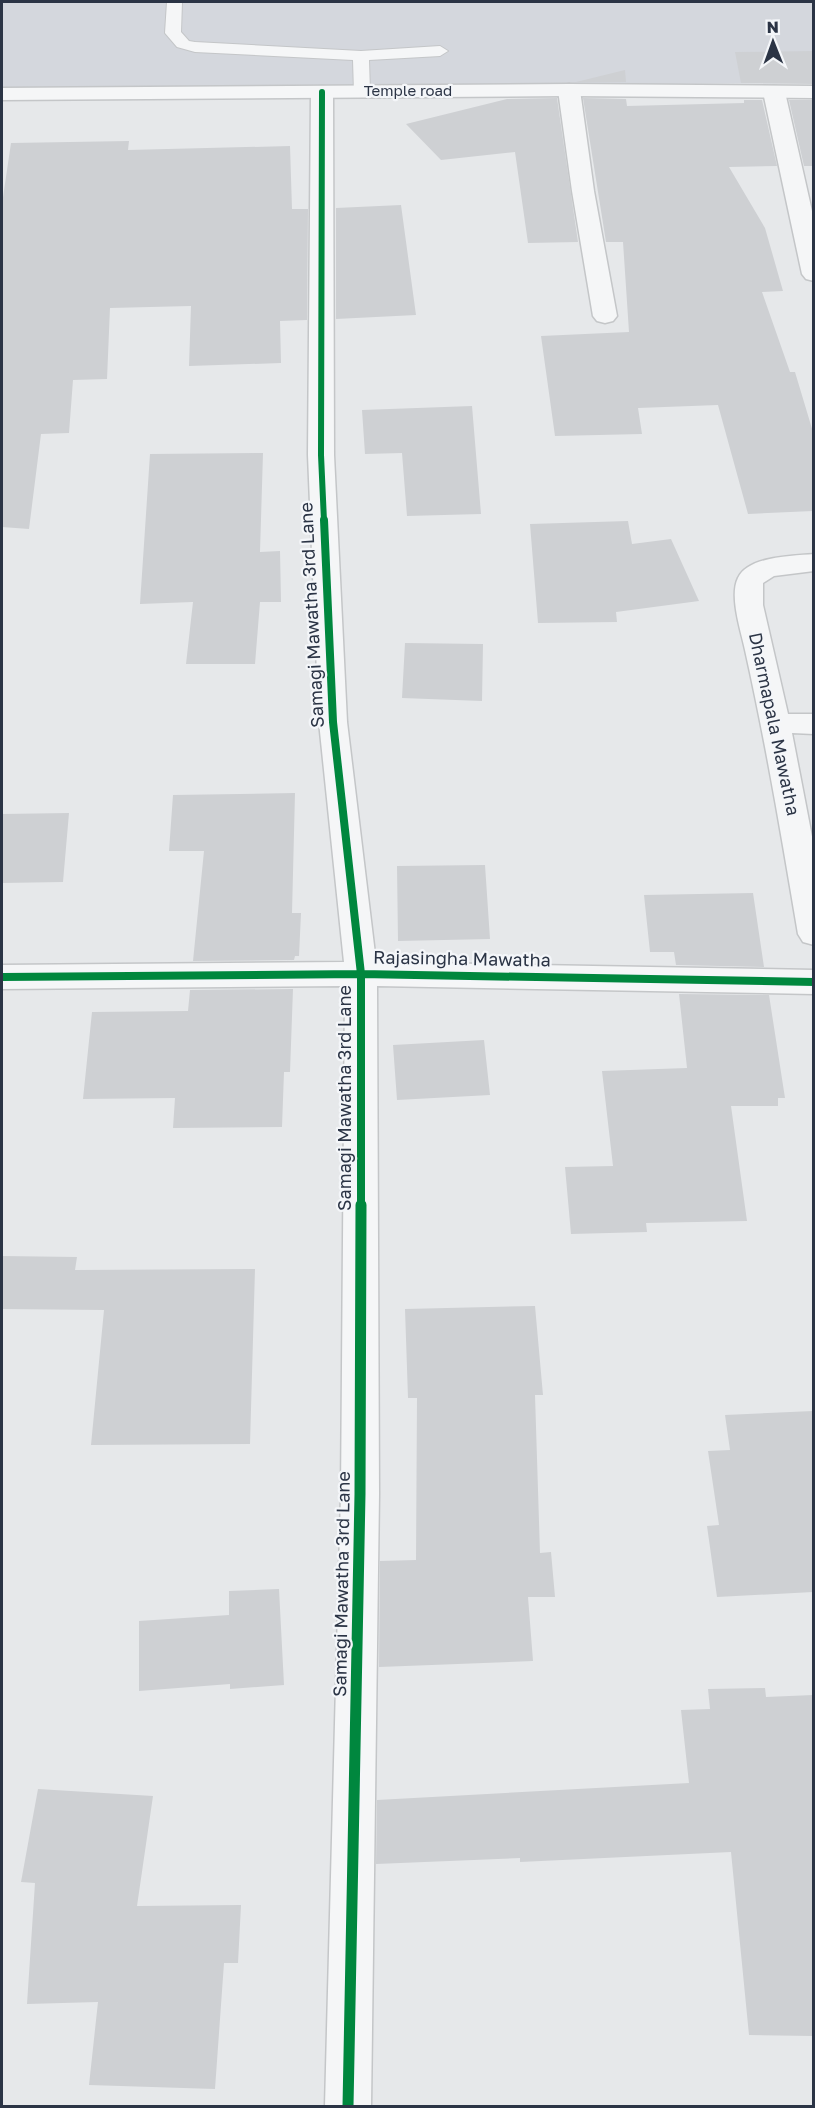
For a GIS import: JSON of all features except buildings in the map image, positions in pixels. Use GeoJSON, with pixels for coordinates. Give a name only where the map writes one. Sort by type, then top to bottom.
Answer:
{"type":"FeatureCollection","features":[{"type":"Feature","properties":{"kind":"street","name":"Temple road"},"geometry":{"type":"LineString","coordinates":[[2,93],[569,90],[813,92]]}},
{"type":"Feature","properties":{"kind":"street"},"geometry":{"type":"LineString","coordinates":[[569,90],[583,191],[605,316]]}},
{"type":"Feature","properties":{"kind":"street","name":"Samagi Mawatha 3rd Lane"},"geometry":{"type":"LineString","coordinates":[[322,92],[321,467],[333,722],[361,974],[360,1494],[348,2106]]}},
{"type":"Feature","properties":{"kind":"street"},"geometry":{"type":"LineString","coordinates":[[774,92],[807,221],[813,274]]}},
{"type":"Feature","properties":{"kind":"street","name":"Dharmapala Mawatha"},"geometry":{"type":"LineString","coordinates":[[813,562],[767,568],[750,580],[749,605],[776,723],[813,934]]}},
{"type":"Feature","properties":{"kind":"street"},"geometry":{"type":"LineString","coordinates":[[776,723],[813,723]]}},
{"type":"Feature","properties":{"kind":"street","name":"Rajasingha Mawatha"},"geometry":{"type":"LineString","coordinates":[[2,977],[361,974],[813,982]]}},
{"type":"Feature","properties":{"kind":"lane"},"geometry":{"type":"LineString","coordinates":[[176,2],[172,33],[183,44],[195,47],[361,56],[440,51]]}},
{"type":"Feature","properties":{"kind":"lane"},"geometry":{"type":"LineString","coordinates":[[361,56],[362,92]]}},
{"type":"Feature","properties":{"kind":"shaded area"},"geometry":{"type":"Polygon","coordinates":[[[2,2],[813,2],[813,83],[2,89],[2,2]]]}},
{"type":"Feature","properties":{"kind":"cycle path"},"geometry":{"type":"LineString","coordinates":[[322,92],[321,455],[333,722],[361,974],[362,1009],[360,1494],[348,2106]]}},
{"type":"Feature","properties":{"kind":"cycle path"},"geometry":{"type":"LineString","coordinates":[[2,977],[361,974],[814,982]]}}]}
